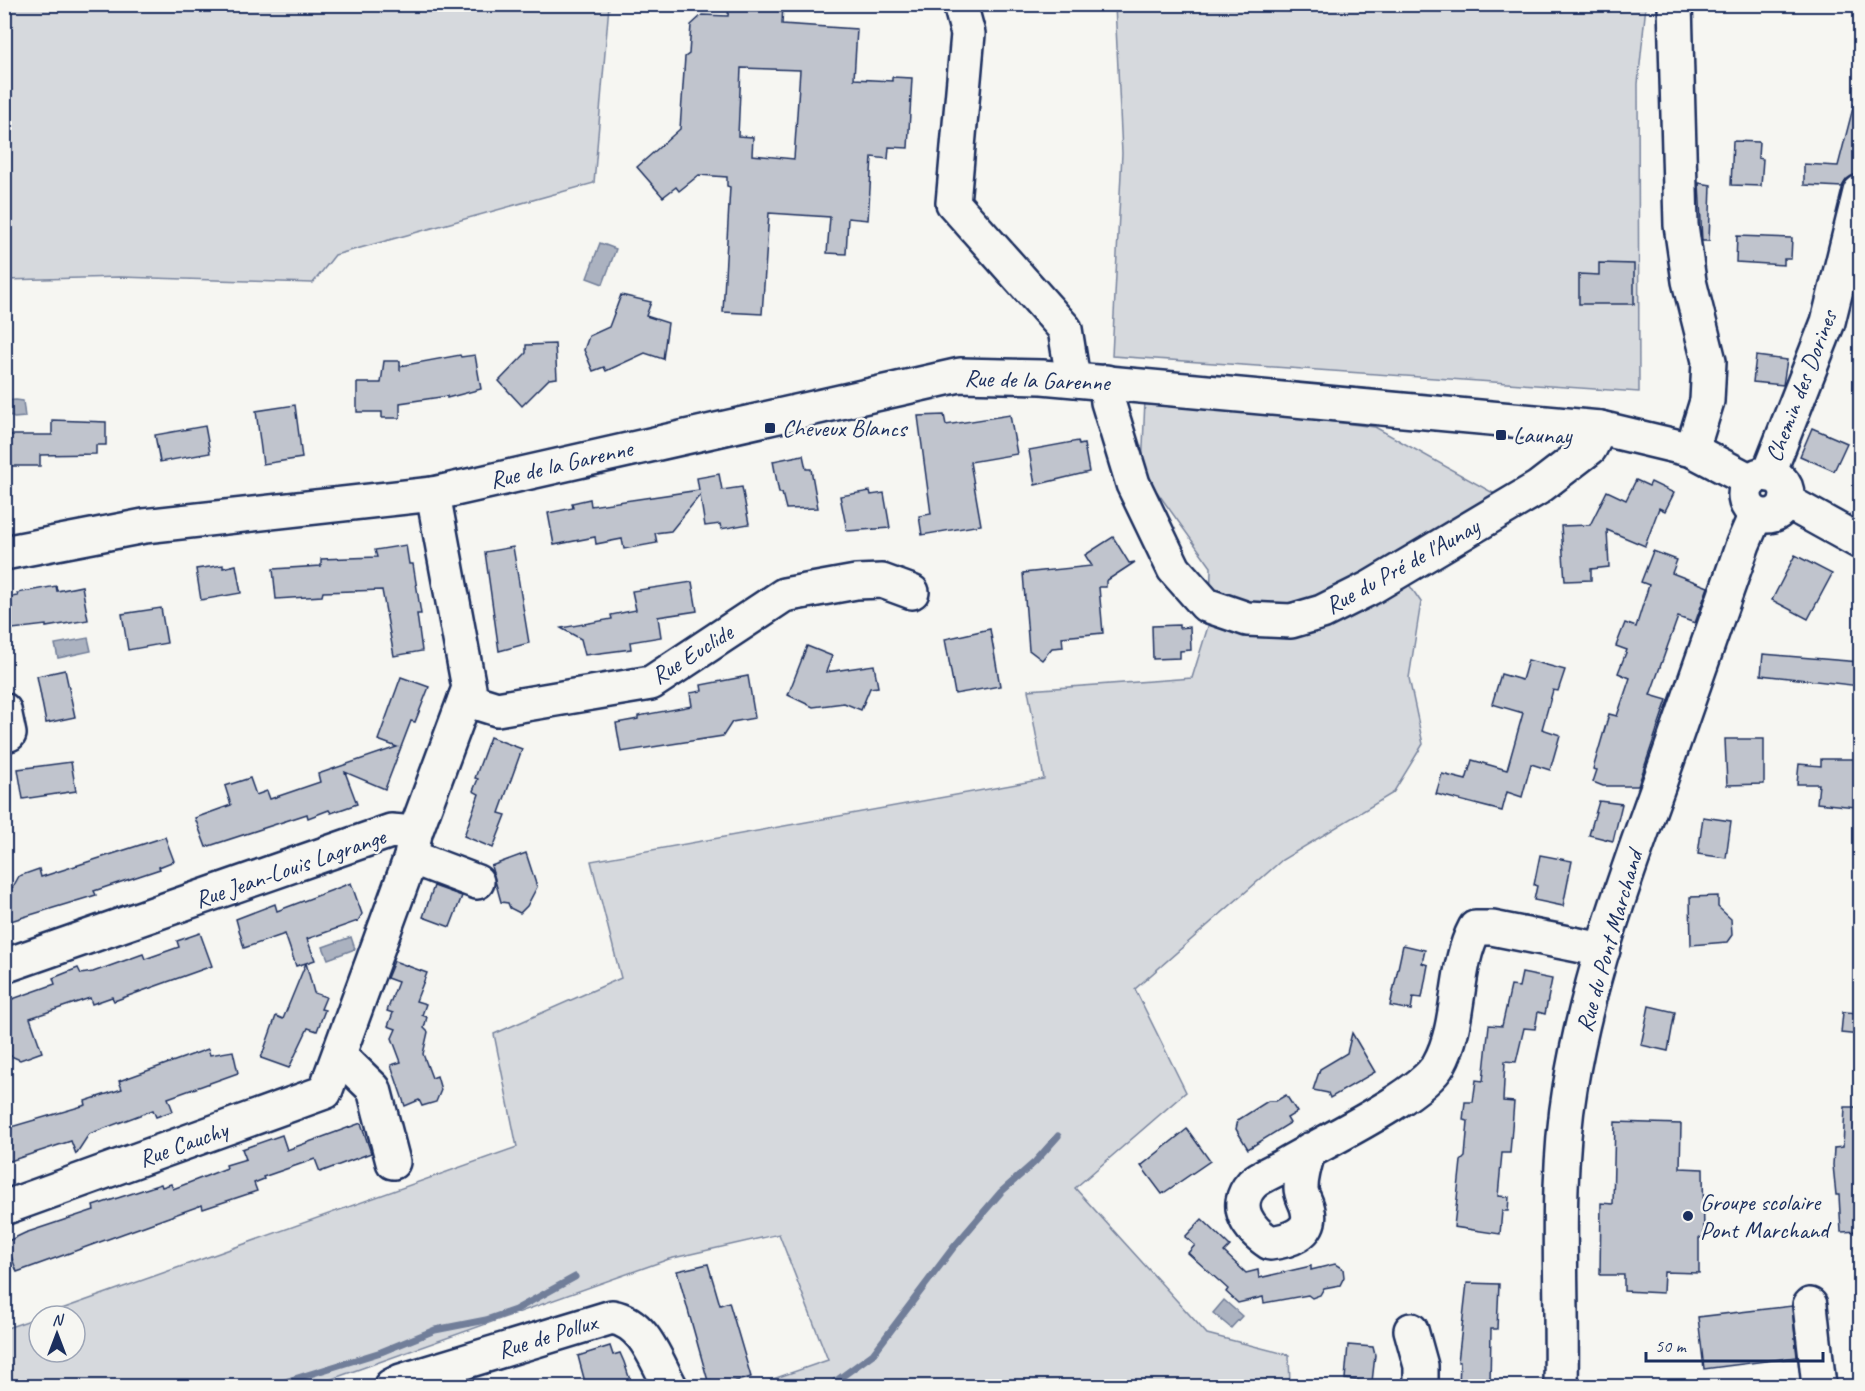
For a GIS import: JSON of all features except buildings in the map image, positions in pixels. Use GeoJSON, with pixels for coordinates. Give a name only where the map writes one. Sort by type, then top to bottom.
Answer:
{"type":"FeatureCollection","features":[{"type":"Feature","properties":{"kind":"street"},"geometry":{"type":"LineString","coordinates":[[960,4],[968,34],[953,203],[1065,329],[1073,379]]}},
{"type":"Feature","properties":{"kind":"street"},"geometry":{"type":"LineString","coordinates":[[1675,4],[1681,225],[1689,281],[1709,361],[1707,401],[1692,450]]}},
{"type":"Feature","properties":{"kind":"street","name":"Chemin des Dorines"},"geometry":{"type":"LineString","coordinates":[[1759,478],[1816,358],[1828,322],[1860,192]]}},
{"type":"Feature","properties":{"kind":"street","name":"Rue de la Garenne"},"geometry":{"type":"LineString","coordinates":[[4,553],[144,526],[433,494],[960,375],[1073,379],[1600,428],[1692,450],[1759,478],[1783,484],[1786,501]]}},
{"type":"Feature","properties":{"kind":"street","name":"Rue du Pré de l'Aunay"},"geometry":{"type":"LineString","coordinates":[[1106,382],[1108,402],[1133,484],[1174,569],[1206,605],[1247,619],[1291,621],[1322,612],[1370,588],[1538,488],[1575,462],[1590,448],[1600,428]]}},
{"type":"Feature","properties":{"kind":"street"},"geometry":{"type":"LineString","coordinates":[[1759,478],[1745,499],[1756,514],[1774,514],[1786,501],[1860,542]]}},
{"type":"Feature","properties":{"kind":"street","name":"Rue Jean-Louis Lagrange"},"geometry":{"type":"LineString","coordinates":[[4,966],[391,831],[413,845],[469,688],[433,494]]}},
{"type":"Feature","properties":{"kind":"street","name":"Rue du Pont Marchand"},"geometry":{"type":"LineString","coordinates":[[1561,1386],[1559,1258],[1570,1089],[1588,1002],[1626,874],[1743,544],[1756,514]]}},
{"type":"Feature","properties":{"kind":"street","name":"Rue Euclide"},"geometry":{"type":"LineString","coordinates":[[465,699],[498,709],[651,683],[784,595],[873,581],[882,581],[912,592]]}},
{"type":"Feature","properties":{"kind":"street"},"geometry":{"type":"LineString","coordinates":[[4,710],[9,734],[4,735]]}},
{"type":"Feature","properties":{"kind":"street"},"geometry":{"type":"LineString","coordinates":[[413,845],[477,882]]}},
{"type":"Feature","properties":{"kind":"street","name":"Rue Cauchy"},"geometry":{"type":"LineString","coordinates":[[4,1208],[325,1092],[340,1056],[413,845]]}},
{"type":"Feature","properties":{"kind":"street"},"geometry":{"type":"LineString","coordinates":[[1309,1150],[1414,1091],[1439,1065],[1448,1036],[1466,944],[1475,928],[1491,928],[1603,950]]}},
{"type":"Feature","properties":{"kind":"street"},"geometry":{"type":"LineString","coordinates":[[340,1056],[374,1089],[393,1162]]}},
{"type":"Feature","properties":{"kind":"street"},"geometry":{"type":"LineString","coordinates":[[1810,1305],[1819,1386]]}},
{"type":"Feature","properties":{"kind":"street","name":"Rue de Pollux"},"geometry":{"type":"LineString","coordinates":[[391,1386],[612,1317],[628,1320],[642,1334],[670,1386]]}},
{"type":"Feature","properties":{"kind":"street"},"geometry":{"type":"LineString","coordinates":[[1411,1330],[1421,1366],[1421,1386]]}},
{"type":"Feature","properties":{"kind":"shaded area"},"geometry":{"type":"Polygon","coordinates":[[[4,5],[609,5],[594,183],[335,255],[313,283],[120,277],[5,280],[4,5]]]}},
{"type":"Feature","properties":{"kind":"shaded area"},"geometry":{"type":"Polygon","coordinates":[[[1115,5],[1646,5],[1638,84],[1639,392],[1112,356],[1122,153],[1115,5]]]}},
{"type":"Feature","properties":{"kind":"shaded area"},"geometry":{"type":"Polygon","coordinates":[[[600,243],[616,249],[603,284],[587,278],[600,243]]]}},
{"type":"Feature","properties":{"kind":"shaded area"},"geometry":{"type":"Polygon","coordinates":[[[1145,399],[1375,427],[1495,494],[1394,563],[1421,602],[1409,678],[1423,744],[1393,793],[1282,860],[1135,989],[1186,1092],[1075,1188],[1207,1334],[1289,1355],[1290,1386],[753,1386],[828,1360],[779,1234],[669,1259],[312,1386],[5,1386],[4,1329],[27,1321],[27,1364],[87,1364],[87,1304],[76,1304],[517,1147],[494,1034],[621,978],[591,861],[1044,779],[1028,690],[1192,678],[1210,620],[1211,567],[1142,471],[1145,399]]]}},
{"type":"Feature","properties":{"kind":"shaded area"},"geometry":{"type":"Polygon","coordinates":[[[5,401],[23,401],[25,417],[14,418],[5,412],[5,401]]]}},
{"type":"Feature","properties":{"kind":"shaded area"},"geometry":{"type":"Polygon","coordinates":[[[88,638],[91,651],[58,658],[55,644],[88,638]]]}},
{"type":"Feature","properties":{"kind":"shaded area"},"geometry":{"type":"Polygon","coordinates":[[[351,937],[355,949],[328,959],[323,947],[351,937]]]}},
{"type":"Feature","properties":{"kind":"shaded area"},"geometry":{"type":"Polygon","coordinates":[[[1224,1300],[1242,1316],[1231,1328],[1213,1313],[1224,1300]]]}},
{"type":"Feature","properties":{"kind":"waterway"},"geometry":{"type":"LineString","coordinates":[[829,1386],[873,1354],[953,1248],[1001,1192],[1035,1162],[1058,1136]]}},
{"type":"Feature","properties":{"kind":"waterway"},"geometry":{"type":"LineString","coordinates":[[272,1386],[381,1352],[435,1330],[486,1320],[515,1310],[575,1277]]}},
{"type":"Feature","properties":{"kind":"place","name":"Cheveux Blancs"},"geometry":{"type":"Point","coordinates":[770,428]}},
{"type":"Feature","properties":{"kind":"place","name":"Launay"},"geometry":{"type":"Point","coordinates":[1501,435]}},
{"type":"Feature","properties":{"kind":"place","name":"Groupe scolaire Pont Marchand"},"geometry":{"type":"Point","coordinates":[1688,1216]}}]}
